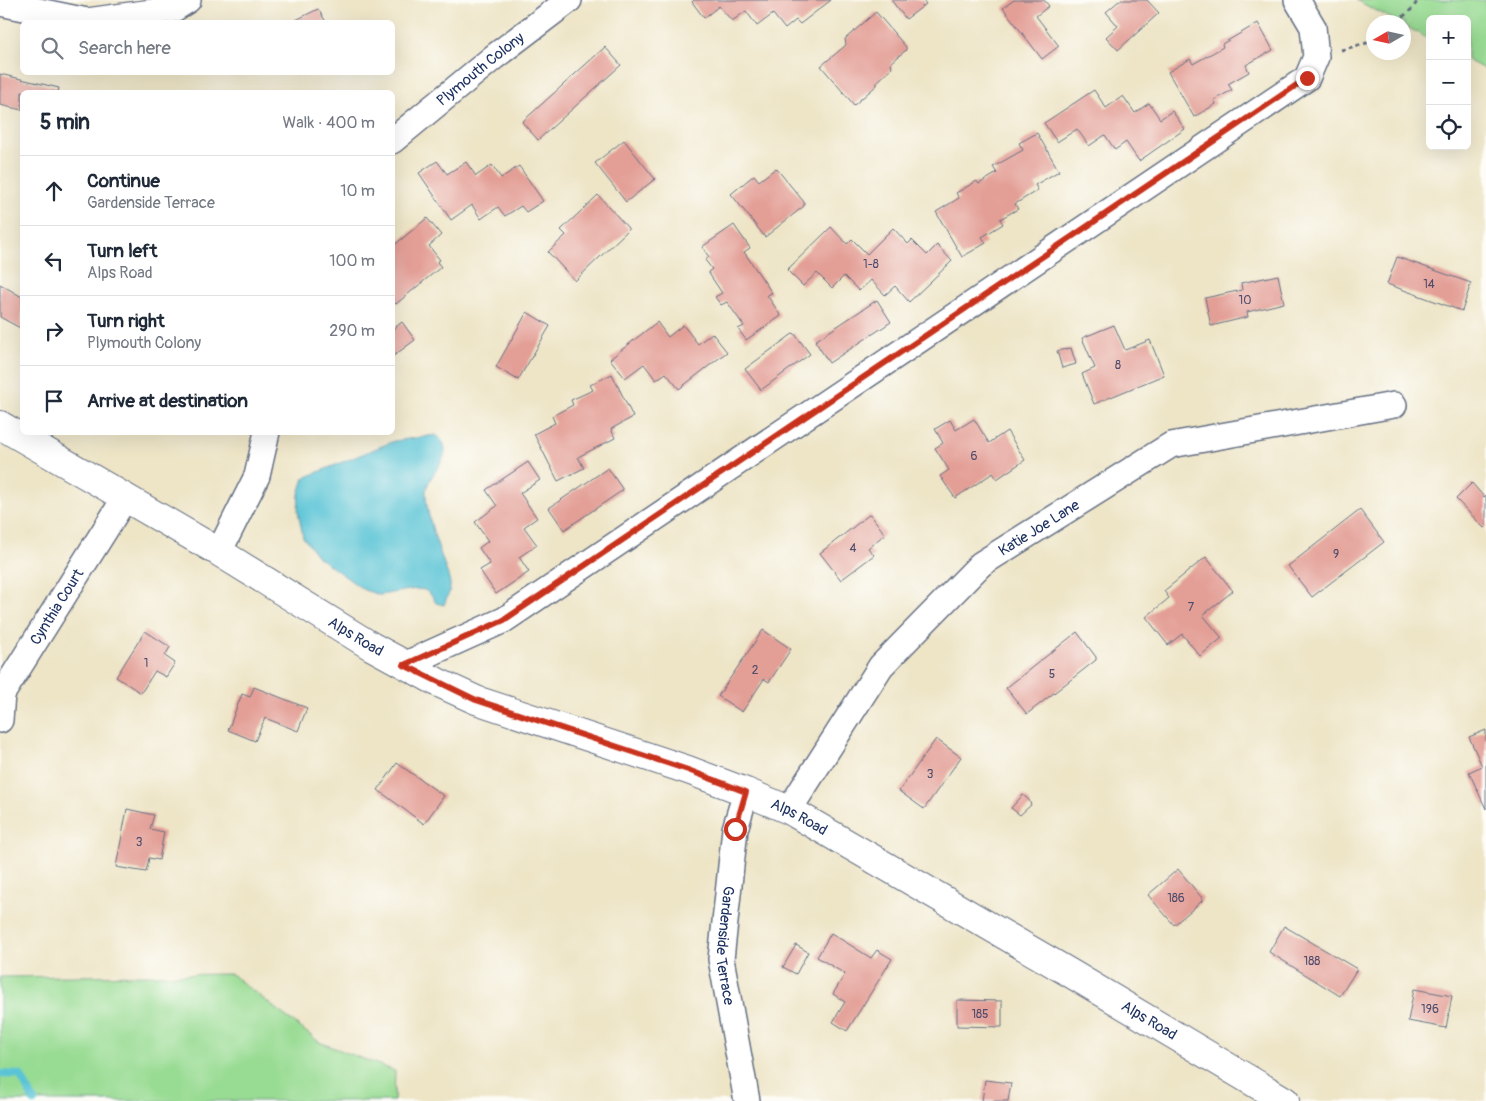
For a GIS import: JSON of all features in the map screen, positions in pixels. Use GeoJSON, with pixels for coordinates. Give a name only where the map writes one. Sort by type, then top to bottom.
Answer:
{"type":"FeatureCollection","features":[{"type":"Feature","properties":{"kind":"street"},"geometry":{"type":"LineString","coordinates":[[94,20],[174,8],[188,0]]}},
{"type":"Feature","properties":{"kind":"street","name":"Plymouth Colony"},"geometry":{"type":"LineString","coordinates":[[395,139],[494,57],[568,0]]}},
{"type":"Feature","properties":{"kind":"street"},"geometry":{"type":"LineString","coordinates":[[404,665],[504,620],[1307,78],[1316,57],[1313,27],[1297,0]]}},
{"type":"Feature","properties":{"kind":"street"},"geometry":{"type":"LineString","coordinates":[[0,3],[82,20]]}},
{"type":"Feature","properties":{"kind":"street","name":"Katie Joe Lane"},"geometry":{"type":"LineString","coordinates":[[789,810],[881,666],[981,564],[1171,445],[1394,404]]}},
{"type":"Feature","properties":{"kind":"street","name":"Alps Road"},"geometry":{"type":"LineString","coordinates":[[0,425],[219,552],[404,665],[476,700],[644,755],[746,792],[789,810],[1062,968],[1285,1101]]}},
{"type":"Feature","properties":{"kind":"street"},"geometry":{"type":"LineString","coordinates":[[219,552],[257,476],[266,435]]}},
{"type":"Feature","properties":{"kind":"street","name":"Cynthia Court"},"geometry":{"type":"LineString","coordinates":[[0,720],[2,694],[125,498]]}},
{"type":"Feature","properties":{"kind":"street","name":"Gardenside Terrace"},"geometry":{"type":"LineString","coordinates":[[746,792],[735,829],[721,959],[747,1101]]}},
{"type":"Feature","properties":{"kind":"path"},"geometry":{"type":"LineString","coordinates":[[1405,15],[1418,0]]}},
{"type":"Feature","properties":{"kind":"path"},"geometry":{"type":"LineString","coordinates":[[1316,57],[1366,42]]}},
{"type":"Feature","properties":{"kind":"green space"},"geometry":{"type":"Polygon","coordinates":[[[1356,0],[1486,0],[1486,70],[1471,62],[1471,15],[1426,15],[1426,38],[1411,29],[1411,15],[1385,15],[1356,0]]]}},
{"type":"Feature","properties":{"kind":"green space"},"geometry":{"type":"Polygon","coordinates":[[[231,974],[319,1042],[395,1071],[394,1101],[0,1101],[0,977],[231,974]]]}},
{"type":"Feature","properties":{"kind":"water"},"geometry":{"type":"Polygon","coordinates":[[[436,435],[443,442],[444,456],[427,485],[426,502],[435,538],[450,581],[449,592],[444,605],[436,603],[425,590],[416,589],[380,595],[364,590],[318,557],[303,537],[298,511],[299,494],[304,478],[394,441],[436,435]]]}},
{"type":"Feature","properties":{"kind":"building"},"geometry":{"type":"Polygon","coordinates":[[[694,0],[831,0],[800,24],[796,20],[785,29],[773,14],[757,26],[746,11],[732,21],[719,6],[704,18],[692,2],[694,0]]]}},
{"type":"Feature","properties":{"kind":"building"},"geometry":{"type":"Polygon","coordinates":[[[891,0],[923,0],[926,4],[906,19],[891,0]]]}},
{"type":"Feature","properties":{"kind":"building"},"geometry":{"type":"Polygon","coordinates":[[[1014,0],[1044,0],[1049,6],[1036,16],[1059,46],[1042,59],[1003,8],[1014,0]]]}},
{"type":"Feature","properties":{"kind":"building"},"geometry":{"type":"Polygon","coordinates":[[[1120,0],[1147,0],[1159,13],[1118,50],[1106,37],[1118,26],[1106,12],[1120,0]]]}},
{"type":"Feature","properties":{"kind":"building"},"geometry":{"type":"Polygon","coordinates":[[[318,9],[325,20],[296,20],[318,9]]]}},
{"type":"Feature","properties":{"kind":"building"},"geometry":{"type":"Polygon","coordinates":[[[876,12],[906,47],[906,50],[891,63],[892,68],[877,82],[877,85],[854,105],[821,66],[846,45],[845,39],[876,12]]]}},
{"type":"Feature","properties":{"kind":"building"},"geometry":{"type":"Polygon","coordinates":[[[1258,23],[1273,50],[1246,65],[1249,72],[1228,84],[1232,90],[1214,100],[1216,104],[1194,117],[1168,72],[1190,59],[1193,64],[1223,47],[1222,44],[1258,23]]]}},
{"type":"Feature","properties":{"kind":"building"},"geometry":{"type":"Polygon","coordinates":[[[605,47],[621,65],[538,140],[522,122],[605,47]]]}},
{"type":"Feature","properties":{"kind":"building"},"geometry":{"type":"Polygon","coordinates":[[[0,74],[59,88],[58,90],[20,90],[20,110],[0,105],[0,74]]]}},
{"type":"Feature","properties":{"kind":"building"},"geometry":{"type":"Polygon","coordinates":[[[1094,90],[1106,108],[1123,96],[1135,113],[1149,103],[1160,119],[1172,111],[1185,129],[1139,161],[1126,142],[1115,150],[1105,135],[1089,146],[1077,129],[1057,142],[1044,123],[1094,90]]]}},
{"type":"Feature","properties":{"kind":"building"},"geometry":{"type":"Polygon","coordinates":[[[1037,133],[1059,171],[1035,185],[1038,190],[1015,204],[1018,209],[1000,219],[1003,224],[982,237],[986,243],[962,257],[936,212],[959,198],[956,193],[977,181],[979,184],[997,173],[993,167],[1023,150],[1019,143],[1037,133]]]}},
{"type":"Feature","properties":{"kind":"building"},"geometry":{"type":"Polygon","coordinates":[[[624,140],[655,179],[626,202],[595,163],[624,140]]]}},
{"type":"Feature","properties":{"kind":"building"},"geometry":{"type":"Polygon","coordinates":[[[437,161],[447,174],[466,162],[476,176],[492,165],[501,178],[519,166],[543,201],[526,212],[521,206],[505,216],[498,207],[481,219],[472,205],[451,220],[419,173],[437,161]]]}},
{"type":"Feature","properties":{"kind":"building"},"geometry":{"type":"Polygon","coordinates":[[[776,168],[804,202],[804,206],[765,237],[731,194],[754,175],[759,181],[776,168]]]}},
{"type":"Feature","properties":{"kind":"building"},"geometry":{"type":"Polygon","coordinates":[[[598,195],[628,230],[575,281],[548,252],[566,235],[561,230],[598,195]]]}},
{"type":"Feature","properties":{"kind":"building"},"geometry":{"type":"Polygon","coordinates":[[[427,218],[441,235],[429,246],[440,260],[437,262],[441,267],[396,304],[395,303],[395,245],[427,218]]]}},
{"type":"Feature","properties":{"kind":"building"},"geometry":{"type":"Polygon","coordinates":[[[734,225],[750,248],[744,252],[772,293],[767,295],[781,316],[746,340],[738,329],[744,326],[727,302],[721,305],[715,297],[722,293],[708,272],[712,269],[705,260],[709,257],[702,247],[734,225]]]}},
{"type":"Feature","properties":{"kind":"building"},"geometry":{"type":"Polygon","coordinates":[[[831,227],[847,244],[852,239],[867,254],[893,228],[908,244],[912,240],[927,255],[937,245],[952,261],[909,302],[895,286],[885,295],[871,280],[859,291],[844,276],[832,288],[817,273],[803,286],[787,270],[831,227]]]}},
{"type":"Feature","properties":{"kind":"building"},"geometry":{"type":"Polygon","coordinates":[[[1397,257],[1471,283],[1462,311],[1387,284],[1397,257]]]}},
{"type":"Feature","properties":{"kind":"building"},"geometry":{"type":"Polygon","coordinates":[[[1278,275],[1284,303],[1247,312],[1248,317],[1211,326],[1205,298],[1242,290],[1241,283],[1278,275]]]}},
{"type":"Feature","properties":{"kind":"building"},"geometry":{"type":"Polygon","coordinates":[[[0,284],[20,296],[20,328],[0,317],[0,284]]]}},
{"type":"Feature","properties":{"kind":"building"},"geometry":{"type":"Polygon","coordinates":[[[877,300],[891,322],[829,363],[815,341],[877,300]]]}},
{"type":"Feature","properties":{"kind":"building"},"geometry":{"type":"Polygon","coordinates":[[[527,312],[550,326],[518,380],[496,367],[527,312]]]}},
{"type":"Feature","properties":{"kind":"building"},"geometry":{"type":"Polygon","coordinates":[[[402,322],[415,340],[395,355],[395,328],[402,322]]]}},
{"type":"Feature","properties":{"kind":"building"},"geometry":{"type":"Polygon","coordinates":[[[657,322],[668,337],[683,325],[698,344],[712,333],[727,352],[679,389],[666,373],[656,380],[644,364],[625,378],[610,359],[657,322]]]}},
{"type":"Feature","properties":{"kind":"building"},"geometry":{"type":"Polygon","coordinates":[[[1114,325],[1125,350],[1150,340],[1164,375],[1094,404],[1082,374],[1095,368],[1082,338],[1114,325]]]}},
{"type":"Feature","properties":{"kind":"building"},"geometry":{"type":"Polygon","coordinates":[[[794,333],[810,354],[761,390],[745,369],[794,333]]]}},
{"type":"Feature","properties":{"kind":"building"},"geometry":{"type":"Polygon","coordinates":[[[1071,348],[1076,364],[1062,368],[1057,351],[1071,348]]]}},
{"type":"Feature","properties":{"kind":"building"},"geometry":{"type":"Polygon","coordinates":[[[612,374],[633,417],[611,429],[615,438],[578,457],[584,468],[558,481],[534,434],[555,423],[552,416],[573,405],[571,400],[593,390],[590,385],[612,374]]]}},
{"type":"Feature","properties":{"kind":"building"},"geometry":{"type":"Polygon","coordinates":[[[974,419],[989,443],[1007,431],[1025,460],[997,479],[993,473],[955,498],[940,476],[949,470],[935,448],[943,443],[935,429],[950,420],[956,430],[974,419]]]}},
{"type":"Feature","properties":{"kind":"building"},"geometry":{"type":"Polygon","coordinates":[[[528,462],[540,480],[520,493],[537,518],[524,527],[537,545],[519,557],[529,572],[496,594],[480,570],[490,564],[479,548],[488,541],[475,522],[497,506],[486,490],[528,462]]]}},
{"type":"Feature","properties":{"kind":"building"},"geometry":{"type":"Polygon","coordinates":[[[608,468],[623,490],[564,530],[549,508],[608,468]]]}},
{"type":"Feature","properties":{"kind":"building"},"geometry":{"type":"Polygon","coordinates":[[[1472,483],[1484,497],[1486,495],[1486,526],[1484,528],[1456,499],[1472,483]]]}},
{"type":"Feature","properties":{"kind":"building"},"geometry":{"type":"Polygon","coordinates":[[[1360,510],[1384,542],[1312,597],[1288,566],[1360,510]]]}},
{"type":"Feature","properties":{"kind":"building"},"geometry":{"type":"Polygon","coordinates":[[[870,514],[885,534],[868,548],[874,555],[841,580],[820,553],[870,514]]]}},
{"type":"Feature","properties":{"kind":"building"},"geometry":{"type":"Polygon","coordinates":[[[1206,557],[1233,591],[1203,615],[1222,638],[1200,656],[1182,634],[1168,645],[1146,617],[1169,598],[1164,591],[1206,557]]]}},
{"type":"Feature","properties":{"kind":"building"},"geometry":{"type":"Polygon","coordinates":[[[763,630],[791,649],[769,682],[764,679],[742,712],[718,696],[763,630]]]}},
{"type":"Feature","properties":{"kind":"building"},"geometry":{"type":"Polygon","coordinates":[[[145,631],[170,647],[165,656],[175,663],[166,677],[155,671],[141,693],[116,677],[145,631]]]}},
{"type":"Feature","properties":{"kind":"building"},"geometry":{"type":"Polygon","coordinates":[[[1077,632],[1096,657],[1096,660],[1027,714],[1006,688],[1077,632]]]}},
{"type":"Feature","properties":{"kind":"building"},"geometry":{"type":"Polygon","coordinates":[[[254,687],[307,708],[298,731],[265,718],[255,741],[228,730],[242,694],[250,697],[254,687]]]}},
{"type":"Feature","properties":{"kind":"building"},"geometry":{"type":"Polygon","coordinates":[[[1486,730],[1486,809],[1469,772],[1482,766],[1469,737],[1486,730]]]}},
{"type":"Feature","properties":{"kind":"building"},"geometry":{"type":"Polygon","coordinates":[[[936,739],[961,757],[924,809],[899,791],[936,739]]]}},
{"type":"Feature","properties":{"kind":"building"},"geometry":{"type":"Polygon","coordinates":[[[397,763],[444,796],[424,824],[378,790],[397,763]]]}},
{"type":"Feature","properties":{"kind":"building"},"geometry":{"type":"Polygon","coordinates":[[[1023,795],[1029,800],[1031,805],[1020,815],[1011,808],[1023,795]]]}},
{"type":"Feature","properties":{"kind":"building"},"geometry":{"type":"Polygon","coordinates":[[[127,809],[154,815],[150,829],[164,832],[159,860],[149,858],[146,872],[116,867],[127,809]]]}},
{"type":"Feature","properties":{"kind":"building"},"geometry":{"type":"Polygon","coordinates":[[[1178,869],[1202,898],[1202,901],[1174,925],[1148,895],[1178,869]]]}},
{"type":"Feature","properties":{"kind":"building"},"geometry":{"type":"Polygon","coordinates":[[[1284,926],[1357,969],[1340,996],[1269,952],[1284,926]]]}},
{"type":"Feature","properties":{"kind":"building"},"geometry":{"type":"Polygon","coordinates":[[[831,933],[871,958],[877,950],[892,959],[847,1031],[833,1022],[845,1002],[833,994],[845,974],[817,957],[831,933]]]}},
{"type":"Feature","properties":{"kind":"building"},"geometry":{"type":"Polygon","coordinates":[[[796,945],[808,952],[796,974],[783,967],[796,945]]]}},
{"type":"Feature","properties":{"kind":"building"},"geometry":{"type":"Polygon","coordinates":[[[1414,989],[1452,996],[1446,1028],[1408,1021],[1414,989]]]}},
{"type":"Feature","properties":{"kind":"building"},"geometry":{"type":"Polygon","coordinates":[[[957,1000],[1002,1001],[1002,1027],[957,1026],[957,1000]]]}},
{"type":"Feature","properties":{"kind":"building"},"geometry":{"type":"Polygon","coordinates":[[[985,1080],[1011,1083],[1008,1101],[982,1101],[985,1080]]]}},
{"type":"Feature","properties":{"kind":"waterway"},"geometry":{"type":"LineString","coordinates":[[0,1074],[20,1075],[34,1101]]}},
{"type":"Feature","properties":{"kind":"route"},"geometry":{"type":"LineString","coordinates":[[735,829],[746,792],[688,770],[476,700],[404,665],[504,620],[1307,78]]}}]}
